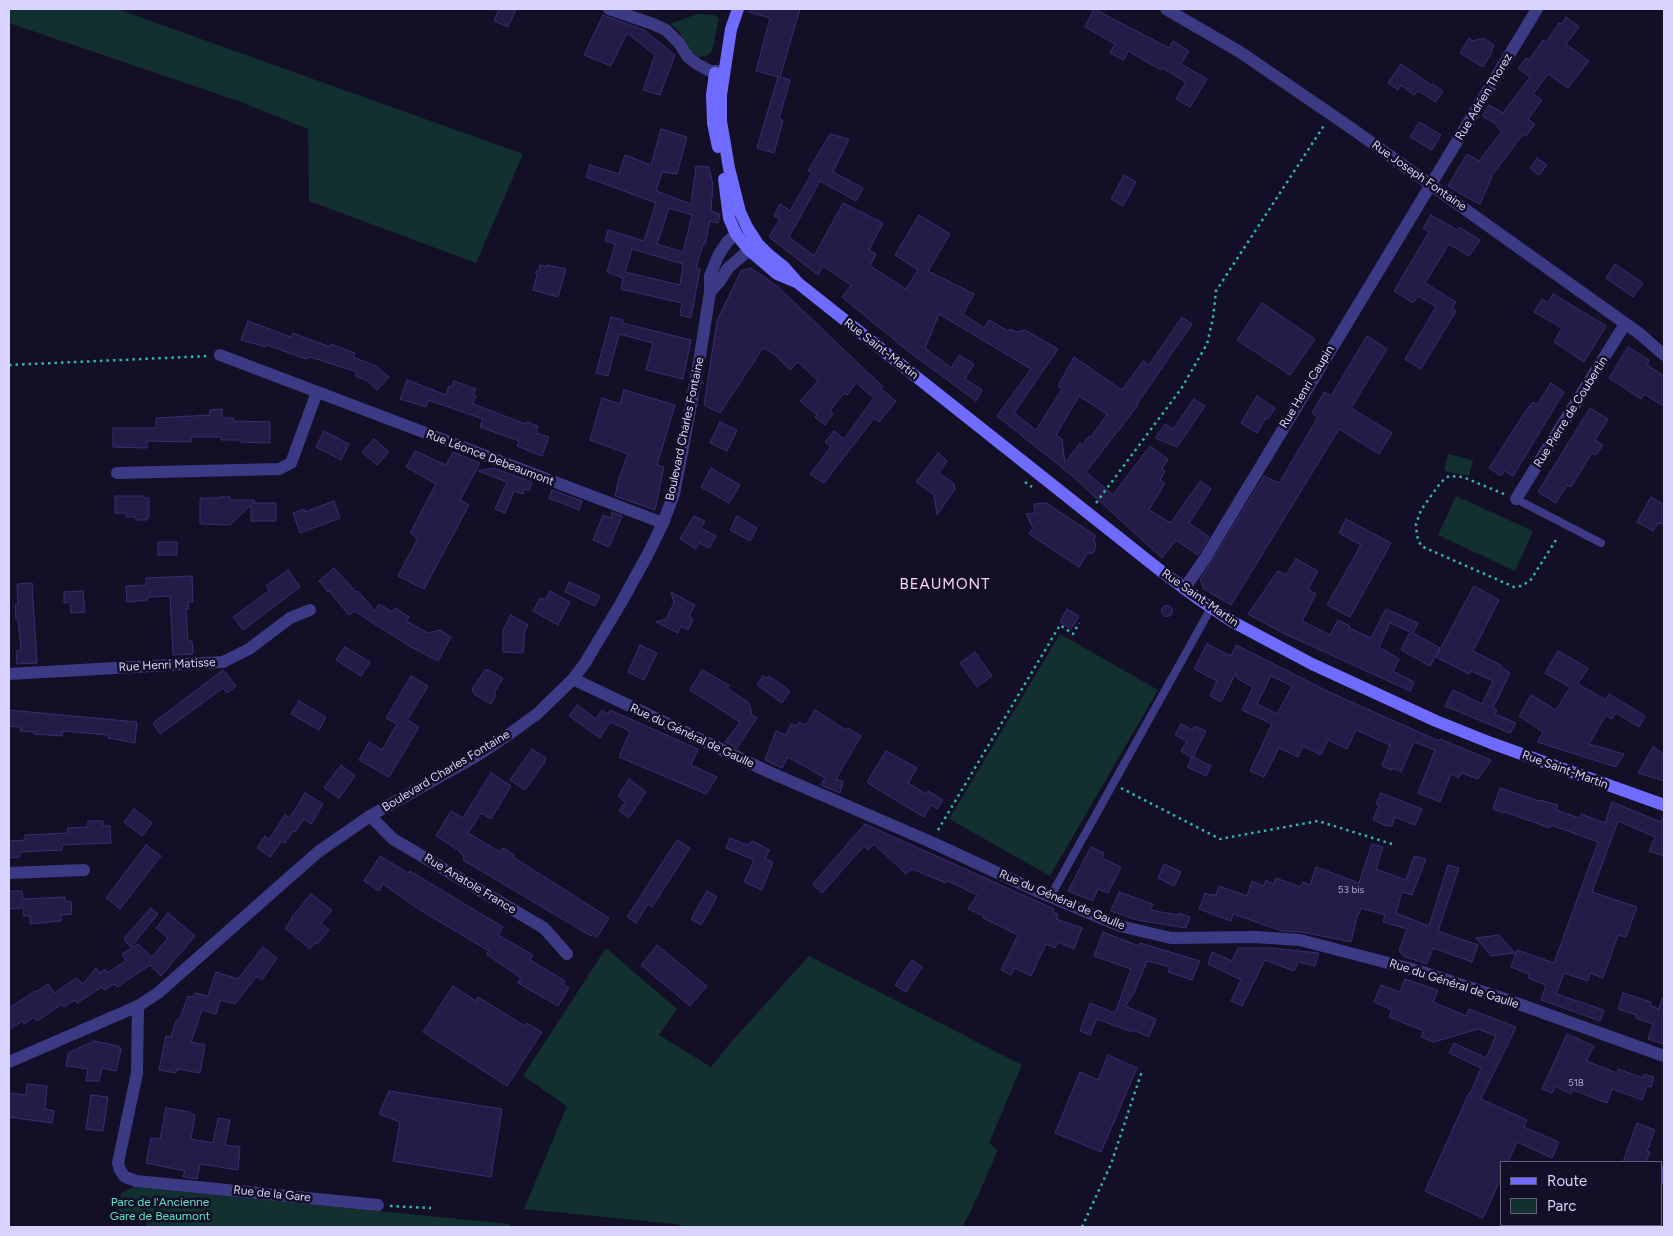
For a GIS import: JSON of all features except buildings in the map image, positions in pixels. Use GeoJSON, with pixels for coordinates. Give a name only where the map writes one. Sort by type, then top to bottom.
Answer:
{"type":"FeatureCollection","features":[{"type":"Feature","properties":{"kind":"main road"},"geometry":{"type":"LineString","coordinates":[[738,9],[717,60],[722,121],[729,168],[746,238]]}},
{"type":"Feature","properties":{"kind":"main road"},"geometry":{"type":"LineString","coordinates":[[719,71],[712,95],[712,123],[729,218],[746,238]]}},
{"type":"Feature","properties":{"kind":"main road","name":"Rue Saint-Martin"},"geometry":{"type":"LineString","coordinates":[[746,238],[758,244],[784,266],[798,283],[1184,589],[1211,608],[1288,652],[1411,710],[1491,743],[1664,805]]}},
{"type":"Feature","properties":{"kind":"main road","name":"Rue Saint-Martin"},"geometry":{"type":"LineString","coordinates":[[746,238],[777,274],[798,283]]}},
{"type":"Feature","properties":{"kind":"street"},"geometry":{"type":"LineString","coordinates":[[609,9],[666,30],[679,43],[688,57],[704,68],[719,71]]}},
{"type":"Feature","properties":{"kind":"street","name":"Rue Joseph Fontaine"},"geometry":{"type":"LineString","coordinates":[[1166,9],[1240,52],[1331,115],[1625,324],[1664,354]]}},
{"type":"Feature","properties":{"kind":"street","name":"Rue Adrien Thorez"},"geometry":{"type":"LineString","coordinates":[[1431,186],[1537,9]]}},
{"type":"Feature","properties":{"kind":"street","name":"Rue Henri Caupin"},"geometry":{"type":"LineString","coordinates":[[1184,589],[1204,560],[1431,186]]}},
{"type":"Feature","properties":{"kind":"street","name":"Boulevard Charles Fontaine"},"geometry":{"type":"LineString","coordinates":[[9,1062],[138,1006],[158,993],[318,852],[370,816],[478,755],[508,735],[537,714],[573,679],[585,663],[621,603],[663,523],[676,485],[699,362],[710,292],[710,276],[718,256],[727,242],[746,238]]}},
{"type":"Feature","properties":{"kind":"street","name":"Boulevard Charles Fontaine"},"geometry":{"type":"LineString","coordinates":[[710,292],[720,281],[746,238]]}},
{"type":"Feature","properties":{"kind":"street","name":"Rue Pierre de Coubertin"},"geometry":{"type":"LineString","coordinates":[[1516,499],[1625,324]]}},
{"type":"Feature","properties":{"kind":"street","name":"Rue Léonce Debeaumont"},"geometry":{"type":"LineString","coordinates":[[220,355],[663,523]]}},
{"type":"Feature","properties":{"kind":"street"},"geometry":{"type":"LineString","coordinates":[[117,473],[279,469],[292,463],[317,392]]}},
{"type":"Feature","properties":{"kind":"street","name":"Rue Henri Matisse"},"geometry":{"type":"LineString","coordinates":[[9,674],[223,662],[249,649],[290,618],[310,610]]}},
{"type":"Feature","properties":{"kind":"street","name":"Rue du Général de Gaulle"},"geometry":{"type":"LineString","coordinates":[[573,679],[769,772],[931,842],[1050,897],[1120,926],[1171,938],[1255,937],[1300,940],[1401,966],[1502,998],[1664,1056]]}},
{"type":"Feature","properties":{"kind":"street","name":"Rue Anatole France"},"geometry":{"type":"LineString","coordinates":[[370,816],[393,839],[544,928],[567,954]]}},
{"type":"Feature","properties":{"kind":"street"},"geometry":{"type":"LineString","coordinates":[[9,873],[84,870]]}},
{"type":"Feature","properties":{"kind":"street","name":"Rue de la Gare"},"geometry":{"type":"LineString","coordinates":[[138,1006],[137,1073],[118,1163],[124,1177],[136,1181],[378,1205]]}},
{"type":"Feature","properties":{"kind":"lane"},"geometry":{"type":"LineString","coordinates":[[1516,499],[1601,543]]}},
{"type":"Feature","properties":{"kind":"lane"},"geometry":{"type":"LineString","coordinates":[[1050,897],[1211,608]]}},
{"type":"Feature","properties":{"kind":"path"},"geometry":{"type":"LineString","coordinates":[[1088,513],[1181,389],[1207,344],[1216,291],[1331,115]]}},
{"type":"Feature","properties":{"kind":"path"},"geometry":{"type":"LineString","coordinates":[[9,365],[220,355]]}},
{"type":"Feature","properties":{"kind":"path"},"geometry":{"type":"LineString","coordinates":[[1516,499],[1463,476],[1449,476],[1441,482],[1421,510],[1416,524],[1417,536],[1421,546],[1514,587],[1521,586],[1530,581],[1556,540]]}},
{"type":"Feature","properties":{"kind":"path"},"geometry":{"type":"LineString","coordinates":[[931,842],[1060,626],[1073,634],[1079,623]]}},
{"type":"Feature","properties":{"kind":"path"},"geometry":{"type":"LineString","coordinates":[[1113,784],[1220,839],[1318,821],[1392,844]]}},
{"type":"Feature","properties":{"kind":"path"},"geometry":{"type":"LineString","coordinates":[[1082,1227],[1111,1164],[1142,1071]]}},
{"type":"Feature","properties":{"kind":"path"},"geometry":{"type":"LineString","coordinates":[[378,1205],[431,1208]]}},
{"type":"Feature","properties":{"kind":"green space"},"geometry":{"type":"Polygon","coordinates":[[[9,9],[117,9],[523,154],[476,263],[309,201],[308,129],[241,102],[9,23],[9,9]]]}},
{"type":"Feature","properties":{"kind":"green space"},"geometry":{"type":"Polygon","coordinates":[[[697,14],[714,15],[719,18],[712,51],[708,55],[700,57],[691,52],[678,30],[670,24],[697,14]]]}},
{"type":"Feature","properties":{"kind":"green space"},"geometry":{"type":"Polygon","coordinates":[[[1448,454],[1473,460],[1469,476],[1444,471],[1448,454]]]}},
{"type":"Feature","properties":{"kind":"green space"},"geometry":{"type":"Polygon","coordinates":[[[1456,496],[1533,531],[1515,571],[1438,535],[1456,496]]]}},
{"type":"Feature","properties":{"kind":"green space"},"geometry":{"type":"Polygon","coordinates":[[[1060,634],[1158,690],[1050,876],[949,819],[1060,634]]]}},
{"type":"Feature","properties":{"kind":"green space"},"geometry":{"type":"Polygon","coordinates":[[[606,948],[677,1009],[659,1035],[711,1067],[809,956],[1022,1065],[989,1143],[998,1150],[962,1227],[689,1227],[524,1209],[567,1106],[523,1076],[606,948]]]}},
{"type":"Feature","properties":{"kind":"green space","name":"Parc de l'Ancienne Gare de Beaumont"},"geometry":{"type":"Polygon","coordinates":[[[134,1187],[510,1224],[510,1227],[146,1227],[147,1224],[134,1213],[119,1212],[121,1193],[134,1187]]]}},
{"type":"Feature","properties":{"kind":"district","name":"BEAUMONT"},"geometry":{"type":"Point","coordinates":[945,585]}}]}
